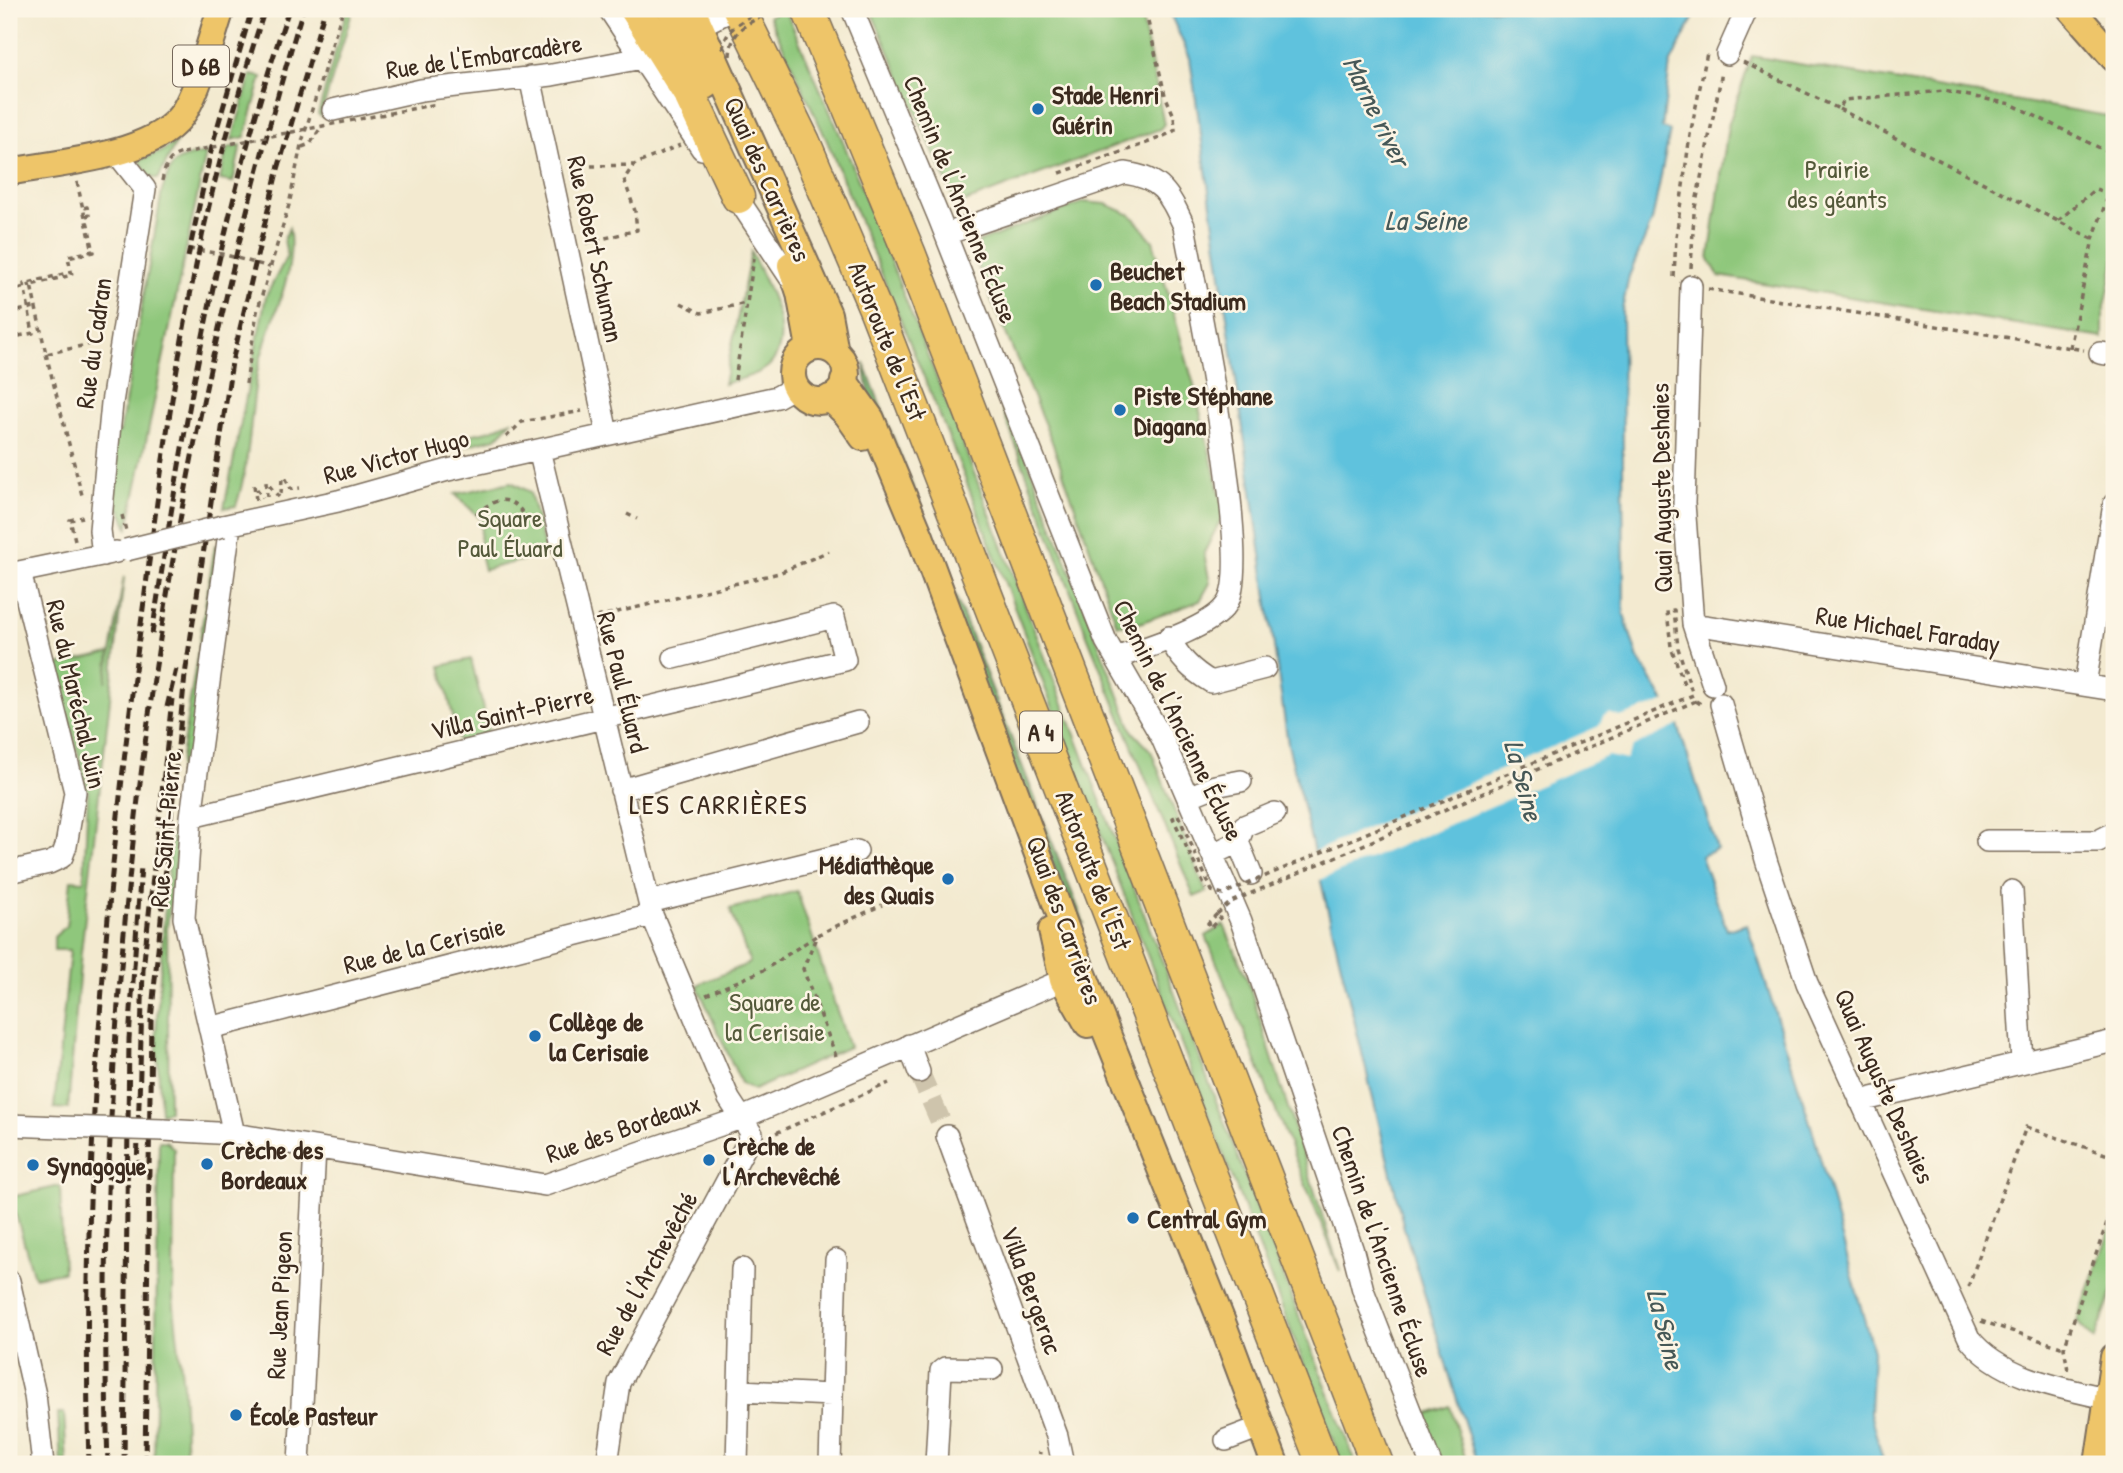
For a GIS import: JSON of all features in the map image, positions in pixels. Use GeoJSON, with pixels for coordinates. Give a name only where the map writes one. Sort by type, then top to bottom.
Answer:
{"type":"FeatureCollection","features":[{"type":"Feature","properties":{"kind":"highway"},"geometry":{"type":"LineString","coordinates":[[636,9],[696,107],[738,197]]}},
{"type":"Feature","properties":{"kind":"highway","name":"Autoroute de l’Est"},"geometry":{"type":"LineString","coordinates":[[808,9],[905,243],[1377,1464]]}},
{"type":"Feature","properties":{"kind":"highway","name":"Autoroute de l’Est"},"geometry":{"type":"LineString","coordinates":[[712,17],[804,142],[876,310],[1323,1464]]}},
{"type":"Feature","properties":{"kind":"highway"},"geometry":{"type":"LineString","coordinates":[[1317,1305],[1398,1464]]}},
{"type":"Feature","properties":{"kind":"main road","name":"D 6B"},"geometry":{"type":"LineString","coordinates":[[9,172],[115,151],[153,140],[177,121],[191,96],[221,9]]}},
{"type":"Feature","properties":{"kind":"main road","name":"Quai des Carrières"},"geometry":{"type":"LineString","coordinates":[[670,9],[712,17]]}},
{"type":"Feature","properties":{"kind":"main road"},"geometry":{"type":"LineString","coordinates":[[2071,9],[2114,58]]}},
{"type":"Feature","properties":{"kind":"main road","name":"Quai des Carrières"},"geometry":{"type":"LineString","coordinates":[[712,17],[772,211],[822,350]]}},
{"type":"Feature","properties":{"kind":"main road","name":"Quai des Carrières"},"geometry":{"type":"LineString","coordinates":[[712,17],[828,314],[822,350]]}},
{"type":"Feature","properties":{"kind":"main road"},"geometry":{"type":"LineString","coordinates":[[822,350],[844,367],[837,390],[814,401],[800,394],[795,387],[792,369],[795,360],[822,350]]}},
{"type":"Feature","properties":{"kind":"main road","name":"Quai des Carrières"},"geometry":{"type":"LineString","coordinates":[[837,390],[847,414],[866,440],[1023,847],[1052,933],[1222,1322],[1275,1464]]}},
{"type":"Feature","properties":{"kind":"main road","name":"Quai des Carrières"},"geometry":{"type":"LineString","coordinates":[[1071,975],[1083,1013],[1161,1194],[1236,1436],[1260,1464]]}},
{"type":"Feature","properties":{"kind":"main road"},"geometry":{"type":"LineString","coordinates":[[2098,1464],[2114,1357]]}},
{"type":"Feature","properties":{"kind":"street","name":"Quai des Carrières"},"geometry":{"type":"LineString","coordinates":[[609,9],[715,169],[738,197],[800,293]]}},
{"type":"Feature","properties":{"kind":"street","name":"Chemin de l'Ancienne Écluse"},"geometry":{"type":"LineString","coordinates":[[852,9],[946,234],[1111,649],[1161,738],[1183,806],[1213,854],[1245,934],[1353,1251],[1363,1290],[1430,1464]]}},
{"type":"Feature","properties":{"kind":"street"},"geometry":{"type":"LineString","coordinates":[[1719,50],[1747,9]]}},
{"type":"Feature","properties":{"kind":"street","name":"Rue de l'Embarcadère"},"geometry":{"type":"LineString","coordinates":[[333,110],[432,96],[642,58]]}},
{"type":"Feature","properties":{"kind":"street","name":"Rue Robert Schuman"},"geometry":{"type":"LineString","coordinates":[[530,77],[607,433]]}},
{"type":"Feature","properties":{"kind":"street"},"geometry":{"type":"LineString","coordinates":[[115,151],[145,189]]}},
{"type":"Feature","properties":{"kind":"street"},"geometry":{"type":"LineString","coordinates":[[946,234],[1125,173],[1145,176],[1163,188],[1184,226],[1232,507],[1235,571],[1228,603],[1220,612],[1169,637],[1111,649]]}},
{"type":"Feature","properties":{"kind":"street","name":"Rue du Cadran"},"geometry":{"type":"LineString","coordinates":[[103,555],[100,530],[112,403],[145,189]]}},
{"type":"Feature","properties":{"kind":"street","name":"Quai Auguste Deshaies"},"geometry":{"type":"LineString","coordinates":[[1682,284],[1684,503],[1693,624],[1807,983],[1969,1338],[1994,1362],[2072,1392],[2106,1398]]}},
{"type":"Feature","properties":{"kind":"street","name":"Rue Victor Hugo"},"geometry":{"type":"LineString","coordinates":[[14,573],[126,550],[338,500],[607,433],[777,397],[795,387]]}},
{"type":"Feature","properties":{"kind":"street","name":"Rue Paul Éluard"},"geometry":{"type":"LineString","coordinates":[[538,450],[650,909],[729,1098],[744,1117]]}},
{"type":"Feature","properties":{"kind":"street"},"geometry":{"type":"LineString","coordinates":[[2085,685],[2106,612],[2114,503]]}},
{"type":"Feature","properties":{"kind":"street","name":"Rue Saint-Pierre"},"geometry":{"type":"LineString","coordinates":[[227,526],[191,817],[184,918],[234,1134]]}},
{"type":"Feature","properties":{"kind":"street","name":"Rue du Maréchal Juin"},"geometry":{"type":"LineString","coordinates":[[9,872],[49,863],[62,857],[75,792],[14,573]]}},
{"type":"Feature","properties":{"kind":"street","name":"Villa Saint-Pierre"},"geometry":{"type":"LineString","coordinates":[[191,817],[845,660],[834,617],[674,658]]}},
{"type":"Feature","properties":{"kind":"street","name":"Rue Michael Faraday"},"geometry":{"type":"LineString","coordinates":[[1693,624],[2114,690]]}},
{"type":"Feature","properties":{"kind":"street"},"geometry":{"type":"LineString","coordinates":[[1169,637],[1176,651],[1192,670],[1211,682],[1265,668]]}},
{"type":"Feature","properties":{"kind":"street"},"geometry":{"type":"LineString","coordinates":[[621,790],[858,722]]}},
{"type":"Feature","properties":{"kind":"street"},"geometry":{"type":"LineString","coordinates":[[1183,806],[1215,786],[1241,781]]}},
{"type":"Feature","properties":{"kind":"street"},"geometry":{"type":"LineString","coordinates":[[1251,874],[1238,842],[1244,826],[1275,813]]}},
{"type":"Feature","properties":{"kind":"street"},"geometry":{"type":"LineString","coordinates":[[1987,841],[2098,841],[2114,833]]}},
{"type":"Feature","properties":{"kind":"street"},"geometry":{"type":"LineString","coordinates":[[1213,854],[1238,842]]}},
{"type":"Feature","properties":{"kind":"street","name":"Rue de la Cerisaie"},"geometry":{"type":"LineString","coordinates":[[210,1028],[857,851]]}},
{"type":"Feature","properties":{"kind":"street"},"geometry":{"type":"LineString","coordinates":[[2012,891],[2022,1062]]}},
{"type":"Feature","properties":{"kind":"street","name":"Rue des Bordeaux"},"geometry":{"type":"LineString","coordinates":[[9,1125],[234,1134],[545,1185],[744,1117],[1071,975]]}},
{"type":"Feature","properties":{"kind":"street"},"geometry":{"type":"LineString","coordinates":[[1860,1101],[2114,1041]]}},
{"type":"Feature","properties":{"kind":"street"},"geometry":{"type":"LineString","coordinates":[[909,1045],[919,1072]]}},
{"type":"Feature","properties":{"kind":"street","name":"Rue de l'Archevêché"},"geometry":{"type":"LineString","coordinates":[[607,1464],[619,1383],[749,1145],[752,1134],[744,1117]]}},
{"type":"Feature","properties":{"kind":"street","name":"Villa Bergerac"},"geometry":{"type":"LineString","coordinates":[[947,1136],[1057,1436],[1063,1464]]}},
{"type":"Feature","properties":{"kind":"street","name":"Rue Jean Pigeon"},"geometry":{"type":"LineString","coordinates":[[299,1464],[315,1148]]}},
{"type":"Feature","properties":{"kind":"street"},"geometry":{"type":"LineString","coordinates":[[830,1464],[836,1260]]}},
{"type":"Feature","properties":{"kind":"street"},"geometry":{"type":"LineString","coordinates":[[737,1464],[742,1269]]}},
{"type":"Feature","properties":{"kind":"street"},"geometry":{"type":"LineString","coordinates":[[9,1281],[34,1395],[43,1464]]}},
{"type":"Feature","properties":{"kind":"street"},"geometry":{"type":"LineString","coordinates":[[936,1464],[941,1371],[945,1367],[992,1369]]}},
{"type":"Feature","properties":{"kind":"street"},"geometry":{"type":"LineString","coordinates":[[740,1391],[832,1395]]}},
{"type":"Feature","properties":{"kind":"path"},"geometry":{"type":"LineString","coordinates":[[246,383],[257,312],[289,205],[300,148],[343,9]]}},
{"type":"Feature","properties":{"kind":"path"},"geometry":{"type":"LineString","coordinates":[[723,48],[728,32],[734,26],[768,9]]}},
{"type":"Feature","properties":{"kind":"path"},"geometry":{"type":"LineString","coordinates":[[730,56],[732,38],[740,27],[780,9]]}},
{"type":"Feature","properties":{"kind":"path"},"geometry":{"type":"LineString","coordinates":[[1056,174],[1170,135],[1175,122],[1165,95],[1145,9]]}},
{"type":"Feature","properties":{"kind":"path"},"geometry":{"type":"LineString","coordinates":[[1704,58],[1719,50]]}},
{"type":"Feature","properties":{"kind":"path"},"geometry":{"type":"LineString","coordinates":[[1704,58],[1719,50]]}},
{"type":"Feature","properties":{"kind":"path"},"geometry":{"type":"LineString","coordinates":[[1719,50],[2093,239]]}},
{"type":"Feature","properties":{"kind":"path"},"geometry":{"type":"LineString","coordinates":[[1682,284],[1709,127],[1719,50]]}},
{"type":"Feature","properties":{"kind":"path"},"geometry":{"type":"LineString","coordinates":[[1682,284],[1679,211],[1704,58]]}},
{"type":"Feature","properties":{"kind":"path"},"geometry":{"type":"LineString","coordinates":[[1839,109],[1844,100],[1944,91],[2011,104],[2114,155]]}},
{"type":"Feature","properties":{"kind":"path"},"geometry":{"type":"LineString","coordinates":[[1149,97],[1165,95]]}},
{"type":"Feature","properties":{"kind":"path"},"geometry":{"type":"LineString","coordinates":[[145,189],[159,193],[166,164],[174,154],[432,96]]}},
{"type":"Feature","properties":{"kind":"path"},"geometry":{"type":"LineString","coordinates":[[300,148],[310,144],[333,110]]}},
{"type":"Feature","properties":{"kind":"path"},"geometry":{"type":"LineString","coordinates":[[591,166],[634,165],[681,144]]}},
{"type":"Feature","properties":{"kind":"path"},"geometry":{"type":"LineString","coordinates":[[567,247],[637,230],[635,211],[624,179],[634,165]]}},
{"type":"Feature","properties":{"kind":"path"},"geometry":{"type":"LineString","coordinates":[[9,264],[15,290],[72,275],[68,258],[94,252],[77,182]]}},
{"type":"Feature","properties":{"kind":"path"},"geometry":{"type":"LineString","coordinates":[[1682,284],[2070,348],[2093,239],[2109,193],[2114,187]]}},
{"type":"Feature","properties":{"kind":"path"},"geometry":{"type":"LineString","coordinates":[[2058,221],[2095,189],[2109,193]]}},
{"type":"Feature","properties":{"kind":"path"},"geometry":{"type":"LineString","coordinates":[[9,338],[33,333],[24,284],[71,272],[68,256],[93,251],[83,208],[87,207],[89,215],[86,216]]}},
{"type":"Feature","properties":{"kind":"path"},"geometry":{"type":"LineString","coordinates":[[189,249],[222,254],[270,267]]}},
{"type":"Feature","properties":{"kind":"path"},"geometry":{"type":"LineString","coordinates":[[735,380],[754,260],[753,250]]}},
{"type":"Feature","properties":{"kind":"path"},"geometry":{"type":"LineString","coordinates":[[31,285],[87,516],[70,520],[79,559]]}},
{"type":"Feature","properties":{"kind":"path"},"geometry":{"type":"LineString","coordinates":[[681,303],[701,313],[746,303]]}},
{"type":"Feature","properties":{"kind":"path"},"geometry":{"type":"LineString","coordinates":[[9,313],[35,307]]}},
{"type":"Feature","properties":{"kind":"path"},"geometry":{"type":"LineString","coordinates":[[46,354],[91,343]]}},
{"type":"Feature","properties":{"kind":"path"},"geometry":{"type":"LineString","coordinates":[[483,462],[517,425],[580,410],[607,433]]}},
{"type":"Feature","properties":{"kind":"path"},"geometry":{"type":"LineString","coordinates":[[517,425],[519,432]]}},
{"type":"Feature","properties":{"kind":"path"},"geometry":{"type":"LineString","coordinates":[[281,492],[291,489]]}},
{"type":"Feature","properties":{"kind":"path"},"geometry":{"type":"LineString","coordinates":[[476,514],[499,499],[508,498],[515,502],[529,523],[537,521]]}},
{"type":"Feature","properties":{"kind":"path"},"geometry":{"type":"LineString","coordinates":[[627,514],[637,519]]}},
{"type":"Feature","properties":{"kind":"path"},"geometry":{"type":"LineString","coordinates":[[595,618],[779,573],[829,551]]}},
{"type":"Feature","properties":{"kind":"path"},"geometry":{"type":"LineString","coordinates":[[1183,806],[1210,887],[1217,894],[1223,894],[1693,695],[1678,649],[1674,610],[1667,611],[1671,647],[1685,687]]}},
{"type":"Feature","properties":{"kind":"path"},"geometry":{"type":"LineString","coordinates":[[1209,926],[1231,902],[1696,701]]}},
{"type":"Feature","properties":{"kind":"path"},"geometry":{"type":"LineString","coordinates":[[688,1003],[764,970],[817,935],[882,905]]}},
{"type":"Feature","properties":{"kind":"path"},"geometry":{"type":"LineString","coordinates":[[817,935],[803,969],[838,1061]]}},
{"type":"Feature","properties":{"kind":"path"},"geometry":{"type":"LineString","coordinates":[[766,1131],[762,1141],[764,1143],[776,1133],[889,1083]]}},
{"type":"Feature","properties":{"kind":"path"},"geometry":{"type":"LineString","coordinates":[[2064,1348],[1958,1314],[2026,1127],[2114,1157]]}},
{"type":"Feature","properties":{"kind":"path"},"geometry":{"type":"LineString","coordinates":[[2071,1381],[2064,1348],[2114,1202]]}},
{"type":"Feature","properties":{"kind":"green space"},"geometry":{"type":"Polygon","coordinates":[[[347,9],[353,9],[321,116],[318,114],[347,9]]]}},
{"type":"Feature","properties":{"kind":"green space"},"geometry":{"type":"Polygon","coordinates":[[[785,9],[842,139],[966,452],[1356,1464],[1342,1464],[956,455],[827,141],[769,16],[785,9]]]}},
{"type":"Feature","properties":{"kind":"green space","name":"Stade Henri Guérin"},"geometry":{"type":"Polygon","coordinates":[[[870,9],[1140,9],[1164,124],[1160,129],[957,205],[870,9]]]}},
{"type":"Feature","properties":{"kind":"green space","name":"Prairie des géants"},"geometry":{"type":"Polygon","coordinates":[[[1752,56],[2114,117],[2114,263],[2103,316],[2103,338],[1719,276],[1709,259],[1728,126],[1752,56]]]}},
{"type":"Feature","properties":{"kind":"green space"},"geometry":{"type":"Polygon","coordinates":[[[251,75],[262,77],[245,137],[232,140],[251,75]]]}},
{"type":"Feature","properties":{"kind":"green space"},"geometry":{"type":"Polygon","coordinates":[[[177,141],[158,179],[150,177],[139,160],[161,152],[177,141]]]}},
{"type":"Feature","properties":{"kind":"green space"},"geometry":{"type":"Polygon","coordinates":[[[241,145],[233,182],[220,180],[227,148],[241,145]]]}},
{"type":"Feature","properties":{"kind":"green space"},"geometry":{"type":"Polygon","coordinates":[[[206,153],[128,528],[120,509],[115,509],[107,524],[113,434],[120,432],[162,191],[176,162],[206,153]]]}},
{"type":"Feature","properties":{"kind":"green space","name":"Piste Stéphane Diagana"},"geometry":{"type":"Polygon","coordinates":[[[1084,202],[1106,204],[1131,215],[1153,241],[1193,382],[1224,513],[1204,553],[1210,583],[1200,601],[1137,624],[1117,625],[1051,439],[973,256],[979,242],[1084,202]]]}},
{"type":"Feature","properties":{"kind":"green space"},"geometry":{"type":"Polygon","coordinates":[[[289,228],[289,265],[257,373],[241,490],[236,506],[224,508],[266,296],[287,256],[284,239],[289,228]]]}},
{"type":"Feature","properties":{"kind":"green space"},"geometry":{"type":"Polygon","coordinates":[[[751,252],[775,305],[781,335],[779,348],[773,361],[764,370],[724,384],[751,252]]]}},
{"type":"Feature","properties":{"kind":"green space"},"geometry":{"type":"Polygon","coordinates":[[[966,312],[999,388],[1133,732],[1151,751],[1206,892],[1194,897],[1088,638],[966,312]]]}},
{"type":"Feature","properties":{"kind":"green space"},"geometry":{"type":"Polygon","coordinates":[[[864,363],[1084,923],[1076,921],[874,426],[864,363]]]}},
{"type":"Feature","properties":{"kind":"green space"},"geometry":{"type":"Polygon","coordinates":[[[513,420],[496,438],[464,446],[461,437],[491,430],[513,420]]]}},
{"type":"Feature","properties":{"kind":"green space","name":"Square Paul Éluard"},"geometry":{"type":"Polygon","coordinates":[[[511,482],[530,492],[546,554],[484,570],[479,549],[482,520],[455,494],[511,482]]]}},
{"type":"Feature","properties":{"kind":"green space"},"geometry":{"type":"Polygon","coordinates":[[[215,545],[219,547],[167,928],[169,1111],[161,1113],[156,1033],[166,891],[180,763],[215,545]]]}},
{"type":"Feature","properties":{"kind":"green space"},"geometry":{"type":"Polygon","coordinates":[[[124,577],[81,952],[68,1109],[54,1108],[70,950],[54,950],[54,937],[66,926],[71,880],[84,881],[88,791],[55,666],[110,653],[106,682],[124,577]]]}},
{"type":"Feature","properties":{"kind":"green space"},"geometry":{"type":"Polygon","coordinates":[[[471,659],[490,735],[459,742],[441,666],[471,659]]]}},
{"type":"Feature","properties":{"kind":"green space","name":"Square de la Cerisaie"},"geometry":{"type":"Polygon","coordinates":[[[797,891],[849,1047],[754,1090],[741,1083],[697,985],[750,963],[730,909],[797,891]]]}},
{"type":"Feature","properties":{"kind":"green space"},"geometry":{"type":"Polygon","coordinates":[[[1224,925],[1247,979],[1340,1271],[1206,936],[1224,925]]]}},
{"type":"Feature","properties":{"kind":"green space"},"geometry":{"type":"Polygon","coordinates":[[[159,1141],[166,1141],[174,1149],[173,1298],[183,1385],[186,1464],[154,1464],[159,1141]]]}},
{"type":"Feature","properties":{"kind":"green space"},"geometry":{"type":"Polygon","coordinates":[[[60,1186],[63,1272],[34,1277],[11,1197],[60,1186]]]}},
{"type":"Feature","properties":{"kind":"green space"},"geometry":{"type":"Polygon","coordinates":[[[2114,1218],[2114,1287],[2095,1340],[2077,1322],[2114,1218]]]}},
{"type":"Feature","properties":{"kind":"green space"},"geometry":{"type":"Polygon","coordinates":[[[1450,1406],[1467,1464],[1437,1464],[1420,1417],[1450,1406]]]}},
{"type":"Feature","properties":{"kind":"green space"},"geometry":{"type":"Polygon","coordinates":[[[58,1413],[64,1413],[67,1464],[61,1464],[58,1413]]]}},
{"type":"Feature","properties":{"kind":"water","name":"La Seine"},"geometry":{"type":"Polygon","coordinates":[[[1168,9],[1698,9],[1670,64],[1662,128],[1670,131],[1652,221],[1629,276],[1622,310],[1624,614],[1637,656],[1677,722],[1717,849],[1701,856],[1727,930],[1747,924],[1813,1132],[1873,1351],[1870,1413],[1884,1464],[1477,1464],[1404,1228],[1288,744],[1190,58],[1168,9]]]}},
{"type":"Feature","properties":{"kind":"pier"},"geometry":{"type":"Polygon","coordinates":[[[1667,701],[1681,724],[1633,747],[1626,760],[1608,756],[1318,881],[1311,853],[1599,726],[1603,716],[1609,713],[1620,717],[1667,701]]]}},
{"type":"Feature","properties":{"kind":"tunnel"},"geometry":{"type":"LineString","coordinates":[[919,1072],[947,1136]]}},
{"type":"Feature","properties":{"kind":"railway"},"geometry":{"type":"LineString","coordinates":[[188,257],[213,142],[252,9]]}},
{"type":"Feature","properties":{"kind":"railway"},"geometry":{"type":"LineString","coordinates":[[89,1464],[87,1359],[92,1148],[106,938],[128,728],[173,390],[190,297],[220,159],[265,9]]}},
{"type":"Feature","properties":{"kind":"railway"},"geometry":{"type":"LineString","coordinates":[[152,634],[191,397],[224,240],[243,162],[289,9]]}},
{"type":"Feature","properties":{"kind":"railway"},"geometry":{"type":"LineString","coordinates":[[108,1464],[106,1282],[112,1098],[126,913],[147,729],[176,545],[211,363],[254,184],[303,9]]}},
{"type":"Feature","properties":{"kind":"railway"},"geometry":{"type":"LineString","coordinates":[[145,1464],[151,1020],[185,675],[232,362],[276,176],[325,9]]}},
{"type":"Feature","properties":{"kind":"railway"},"geometry":{"type":"LineString","coordinates":[[167,707],[176,669]]}},
{"type":"Feature","properties":{"kind":"railway"},"geometry":{"type":"LineString","coordinates":[[137,1170],[143,970],[172,699]]}},
{"type":"Feature","properties":{"kind":"railway"},"geometry":{"type":"LineString","coordinates":[[124,1464],[129,1039],[141,866]]}},
{"type":"Feature","properties":{"kind":"place","name":"Stade Henri Guérin"},"geometry":{"type":"Point","coordinates":[1038,109]}},
{"type":"Feature","properties":{"kind":"place","name":"Beuchet Beach Stadium"},"geometry":{"type":"Point","coordinates":[1096,285]}},
{"type":"Feature","properties":{"kind":"place","name":"Piste Stéphane Diagana"},"geometry":{"type":"Point","coordinates":[1120,410]}},
{"type":"Feature","properties":{"kind":"place","name":"Médiathèque des Quais"},"geometry":{"type":"Point","coordinates":[948,879]}},
{"type":"Feature","properties":{"kind":"place","name":"Collège de la Cerisaie"},"geometry":{"type":"Point","coordinates":[535,1036]}},
{"type":"Feature","properties":{"kind":"place","name":"Crèche de l'Archevêché"},"geometry":{"type":"Point","coordinates":[709,1160]}},
{"type":"Feature","properties":{"kind":"place","name":"Crèche des Bordeaux"},"geometry":{"type":"Point","coordinates":[207,1164]}},
{"type":"Feature","properties":{"kind":"place","name":"Synagogue"},"geometry":{"type":"Point","coordinates":[33,1165]}},
{"type":"Feature","properties":{"kind":"place","name":"Central Gym"},"geometry":{"type":"Point","coordinates":[1133,1218]}},
{"type":"Feature","properties":{"kind":"place","name":"École Pasteur"},"geometry":{"type":"Point","coordinates":[236,1415]}},
{"type":"Feature","properties":{"kind":"district","name":"LES CARRIÈRES"},"geometry":{"type":"Point","coordinates":[719,804]}},
{"type":"Feature","properties":{"kind":"water label","name":"Marne river"},"geometry":{"type":"Point","coordinates":[1377,111]}}]}
